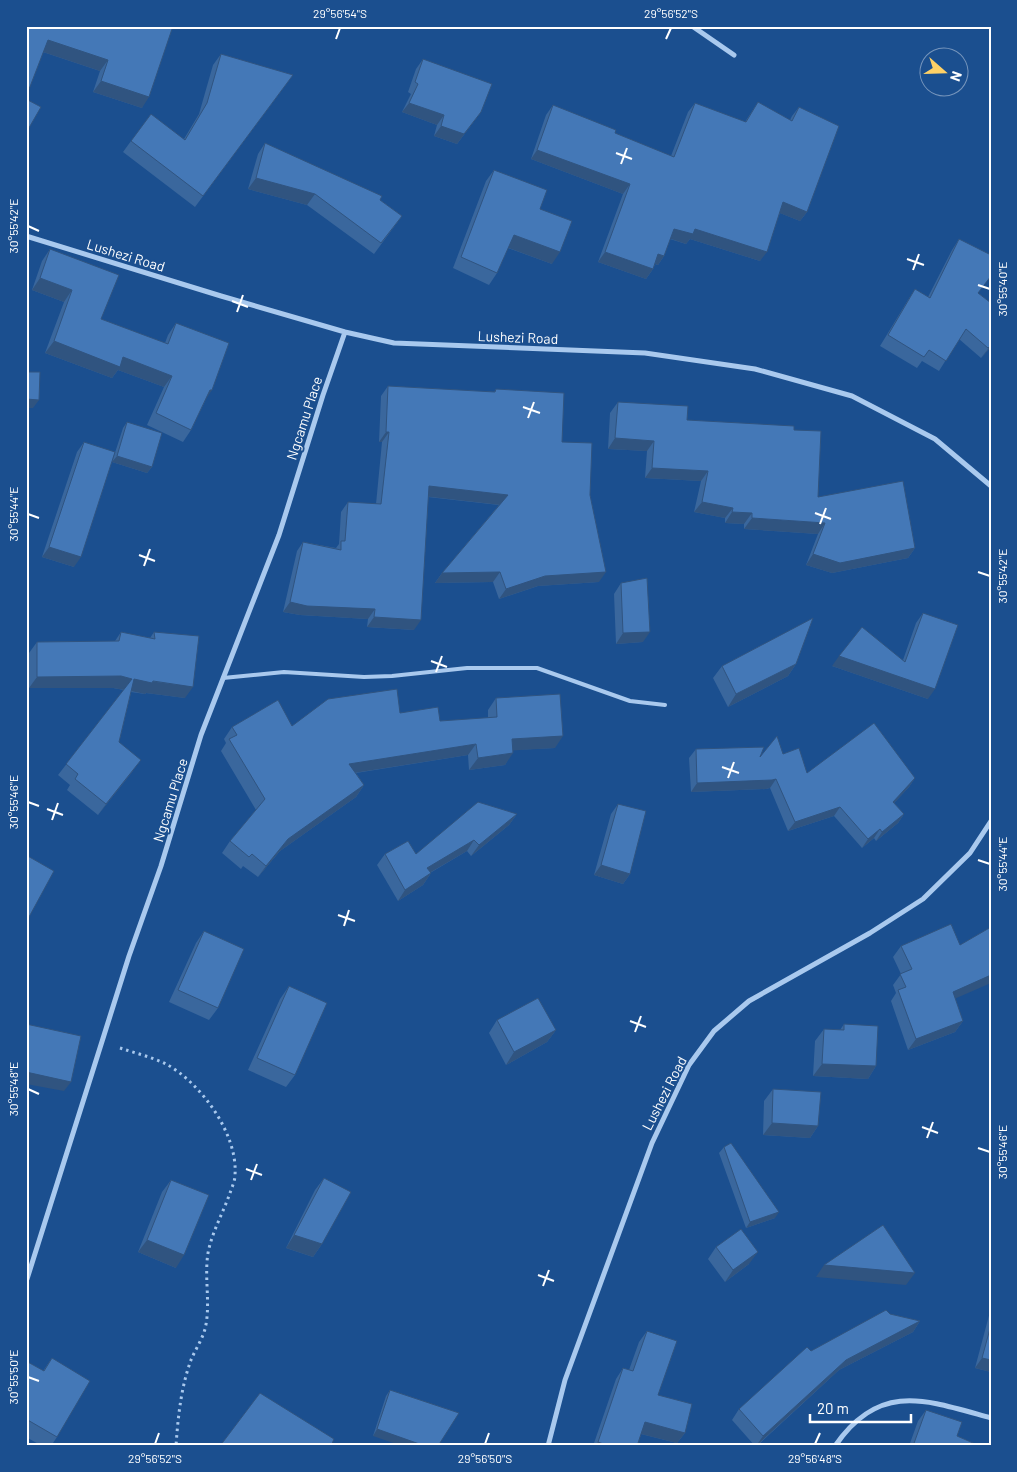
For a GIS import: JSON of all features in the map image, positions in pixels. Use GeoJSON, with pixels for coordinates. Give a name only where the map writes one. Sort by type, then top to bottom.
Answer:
{"type":"FeatureCollection","features":[{"type":"Feature","properties":{"kind":"street"},"geometry":{"type":"LineString","coordinates":[[692,26],[734,55]]}},
{"type":"Feature","properties":{"kind":"street","name":"Lushezi Road"},"geometry":{"type":"LineString","coordinates":[[26,236],[345,332],[394,342],[644,353],[755,369],[852,396],[935,439],[991,486]]}},
{"type":"Feature","properties":{"kind":"street","name":"Ngcamu Place"},"geometry":{"type":"LineString","coordinates":[[27,1279],[129,956],[161,866],[201,735],[279,535],[345,332]]}},
{"type":"Feature","properties":{"kind":"street","name":"Lushezi Road"},"geometry":{"type":"LineString","coordinates":[[548,1446],[565,1380],[649,1152],[689,1065],[714,1031],[749,1001],[870,933],[923,899],[970,853],[991,821]]}},
{"type":"Feature","properties":{"kind":"street"},"geometry":{"type":"LineString","coordinates":[[835,1446],[844,1434],[867,1412],[892,1402],[918,1400],[947,1405],[991,1418]]}},
{"type":"Feature","properties":{"kind":"lane"},"geometry":{"type":"LineString","coordinates":[[223,678],[284,672],[364,677],[466,668],[537,668],[630,701],[665,705]]}},
{"type":"Feature","properties":{"kind":"path"},"geometry":{"type":"LineString","coordinates":[[102,1043],[166,1064],[195,1086],[216,1113],[228,1137],[234,1155],[236,1176],[214,1232],[208,1254],[205,1330],[191,1360],[183,1390],[176,1446]]}},
{"type":"Feature","properties":{"kind":"building"},"geometry":{"type":"Polygon","coordinates":[[[26,26],[173,26],[149,97],[101,81],[108,60],[48,40],[26,97],[26,26]]]}},
{"type":"Feature","properties":{"kind":"building"},"geometry":{"type":"Polygon","coordinates":[[[221,54],[293,75],[203,196],[131,141],[151,114],[185,140],[207,103],[221,54]]]}},
{"type":"Feature","properties":{"kind":"building"},"geometry":{"type":"Polygon","coordinates":[[[423,59],[492,84],[481,112],[464,134],[441,126],[444,115],[409,103],[418,84],[415,82],[423,59]]]}},
{"type":"Feature","properties":{"kind":"building"},"geometry":{"type":"Polygon","coordinates":[[[26,99],[41,107],[26,133],[26,99]]]}},
{"type":"Feature","properties":{"kind":"building"},"geometry":{"type":"Polygon","coordinates":[[[758,102],[792,121],[799,107],[839,126],[807,212],[783,202],[767,252],[695,229],[693,234],[674,229],[664,256],[658,254],[653,269],[605,252],[630,184],[537,150],[553,105],[616,130],[615,133],[674,157],[695,103],[746,122],[758,102]]]}},
{"type":"Feature","properties":{"kind":"building"},"geometry":{"type":"Polygon","coordinates":[[[265,143],[382,196],[380,200],[402,216],[381,243],[315,194],[256,178],[265,143]]]}},
{"type":"Feature","properties":{"kind":"building"},"geometry":{"type":"Polygon","coordinates":[[[494,170],[547,190],[540,209],[572,221],[560,252],[514,235],[497,273],[461,257],[494,170]]]}},
{"type":"Feature","properties":{"kind":"building"},"geometry":{"type":"Polygon","coordinates":[[[959,239],[991,255],[991,276],[978,293],[991,303],[991,345],[988,348],[966,329],[946,361],[929,350],[924,357],[888,335],[915,289],[930,298],[959,239]]]}},
{"type":"Feature","properties":{"kind":"building"},"geometry":{"type":"Polygon","coordinates":[[[50,249],[119,275],[101,319],[168,344],[176,323],[229,343],[212,390],[210,390],[191,430],[156,413],[172,376],[123,357],[120,367],[54,341],[72,290],[40,278],[50,249]]]}},
{"type":"Feature","properties":{"kind":"building"},"geometry":{"type":"Polygon","coordinates":[[[26,372],[40,372],[39,400],[26,399],[26,372]]]}},
{"type":"Feature","properties":{"kind":"building"},"geometry":{"type":"Polygon","coordinates":[[[388,386],[495,392],[496,389],[564,393],[562,442],[592,443],[590,495],[606,572],[545,576],[506,589],[500,572],[442,573],[508,495],[429,486],[421,620],[374,617],[375,609],[307,606],[290,602],[303,542],[341,550],[341,541],[345,541],[348,502],[381,504],[389,432],[386,432],[388,386]]]}},
{"type":"Feature","properties":{"kind":"building"},"geometry":{"type":"Polygon","coordinates":[[[618,402],[688,406],[687,420],[794,426],[794,430],[821,431],[818,497],[903,481],[915,548],[840,563],[813,554],[825,523],[752,518],[752,513],[732,512],[733,508],[702,502],[708,471],[652,468],[654,441],[615,438],[618,402]]]}},
{"type":"Feature","properties":{"kind":"building"},"geometry":{"type":"Polygon","coordinates":[[[127,422],[162,433],[152,467],[117,456],[127,422]]]}},
{"type":"Feature","properties":{"kind":"building"},"geometry":{"type":"Polygon","coordinates":[[[84,442],[115,452],[81,557],[49,547],[84,442]]]}},
{"type":"Feature","properties":{"kind":"building"},"geometry":{"type":"Polygon","coordinates":[[[647,578],[650,632],[623,633],[621,583],[647,578]]]}},
{"type":"Feature","properties":{"kind":"building"},"geometry":{"type":"Polygon","coordinates":[[[923,613],[958,625],[935,689],[839,656],[862,627],[905,662],[923,613]]]}},
{"type":"Feature","properties":{"kind":"building"},"geometry":{"type":"Polygon","coordinates":[[[813,618],[796,664],[736,694],[722,666],[813,618]]]}},
{"type":"Feature","properties":{"kind":"building"},"geometry":{"type":"Polygon","coordinates":[[[121,632],[155,639],[154,632],[199,636],[193,687],[153,681],[152,683],[134,679],[119,742],[141,760],[106,804],[75,779],[78,774],[66,764],[132,679],[121,676],[37,677],[37,642],[119,641],[121,632]]]}},
{"type":"Feature","properties":{"kind":"building"},"geometry":{"type":"Polygon","coordinates":[[[397,689],[400,713],[438,707],[440,721],[497,717],[496,698],[560,694],[563,736],[512,739],[513,753],[478,758],[476,744],[349,764],[364,785],[288,839],[266,866],[252,854],[249,857],[230,841],[265,799],[229,739],[237,735],[232,727],[278,700],[292,726],[328,699],[397,689]]]}},
{"type":"Feature","properties":{"kind":"building"},"geometry":{"type":"Polygon","coordinates":[[[874,723],[915,778],[893,802],[904,814],[882,832],[880,829],[868,839],[840,807],[795,822],[776,779],[697,783],[696,749],[764,747],[760,757],[777,736],[783,754],[799,748],[807,773],[874,723]]]}},
{"type":"Feature","properties":{"kind":"building"},"geometry":{"type":"Polygon","coordinates":[[[478,802],[517,814],[479,845],[474,840],[427,868],[431,873],[405,890],[385,854],[408,841],[416,854],[478,802]]]}},
{"type":"Feature","properties":{"kind":"building"},"geometry":{"type":"Polygon","coordinates":[[[618,804],[646,811],[630,874],[601,865],[618,804]]]}},
{"type":"Feature","properties":{"kind":"building"},"geometry":{"type":"Polygon","coordinates":[[[26,855],[54,871],[29,917],[26,932],[26,855]]]}},
{"type":"Feature","properties":{"kind":"building"},"geometry":{"type":"Polygon","coordinates":[[[951,924],[960,945],[991,927],[991,975],[953,992],[963,1021],[916,1039],[898,990],[906,987],[900,974],[912,969],[901,946],[951,924]]]}},
{"type":"Feature","properties":{"kind":"building"},"geometry":{"type":"Polygon","coordinates":[[[204,931],[244,949],[218,1008],[178,990],[204,931]]]}},
{"type":"Feature","properties":{"kind":"building"},"geometry":{"type":"Polygon","coordinates":[[[289,986],[327,1003],[295,1075],[257,1058],[289,986]]]}},
{"type":"Feature","properties":{"kind":"building"},"geometry":{"type":"Polygon","coordinates":[[[538,998],[556,1030],[514,1052],[497,1020],[538,998]]]}},
{"type":"Feature","properties":{"kind":"building"},"geometry":{"type":"Polygon","coordinates":[[[26,1024],[81,1036],[71,1082],[26,1072],[26,1024]]]}},
{"type":"Feature","properties":{"kind":"building"},"geometry":{"type":"Polygon","coordinates":[[[844,1024],[878,1026],[876,1066],[822,1064],[824,1029],[844,1030],[844,1024]]]}},
{"type":"Feature","properties":{"kind":"building"},"geometry":{"type":"Polygon","coordinates":[[[773,1089],[821,1092],[818,1126],[772,1123],[773,1089]]]}},
{"type":"Feature","properties":{"kind":"building"},"geometry":{"type":"Polygon","coordinates":[[[731,1143],[779,1212],[750,1222],[724,1147],[731,1143]]]}},
{"type":"Feature","properties":{"kind":"building"},"geometry":{"type":"Polygon","coordinates":[[[324,1178],[351,1192],[322,1244],[294,1235],[324,1178]]]}},
{"type":"Feature","properties":{"kind":"building"},"geometry":{"type":"Polygon","coordinates":[[[171,1180],[209,1195],[184,1255],[147,1240],[171,1180]]]}},
{"type":"Feature","properties":{"kind":"building"},"geometry":{"type":"Polygon","coordinates":[[[883,1225],[915,1273],[824,1265],[883,1225]]]}},
{"type":"Feature","properties":{"kind":"building"},"geometry":{"type":"Polygon","coordinates":[[[741,1229],[758,1252],[733,1270],[716,1247],[741,1229]]]}},
{"type":"Feature","properties":{"kind":"building"},"geometry":{"type":"Polygon","coordinates":[[[886,1310],[890,1314],[920,1321],[846,1360],[763,1436],[739,1409],[807,1347],[811,1351],[886,1310]]]}},
{"type":"Feature","properties":{"kind":"building"},"geometry":{"type":"Polygon","coordinates":[[[991,1325],[991,1360],[982,1358],[991,1325]]]}},
{"type":"Feature","properties":{"kind":"building"},"geometry":{"type":"Polygon","coordinates":[[[647,1331],[677,1341],[658,1395],[692,1404],[685,1433],[645,1422],[637,1446],[609,1446],[598,1442],[623,1368],[633,1371],[647,1331]]]}},
{"type":"Feature","properties":{"kind":"building"},"geometry":{"type":"Polygon","coordinates":[[[52,1358],[90,1381],[57,1437],[26,1419],[26,1361],[44,1371],[52,1358]]]}},
{"type":"Feature","properties":{"kind":"building"},"geometry":{"type":"Polygon","coordinates":[[[390,1390],[459,1413],[438,1446],[425,1446],[377,1429],[390,1390]]]}},
{"type":"Feature","properties":{"kind":"building"},"geometry":{"type":"Polygon","coordinates":[[[260,1393],[334,1439],[331,1446],[220,1446],[260,1393]]]}},
{"type":"Feature","properties":{"kind":"building"},"geometry":{"type":"Polygon","coordinates":[[[926,1410],[962,1422],[957,1436],[980,1446],[913,1446],[926,1410]]]}}]}
